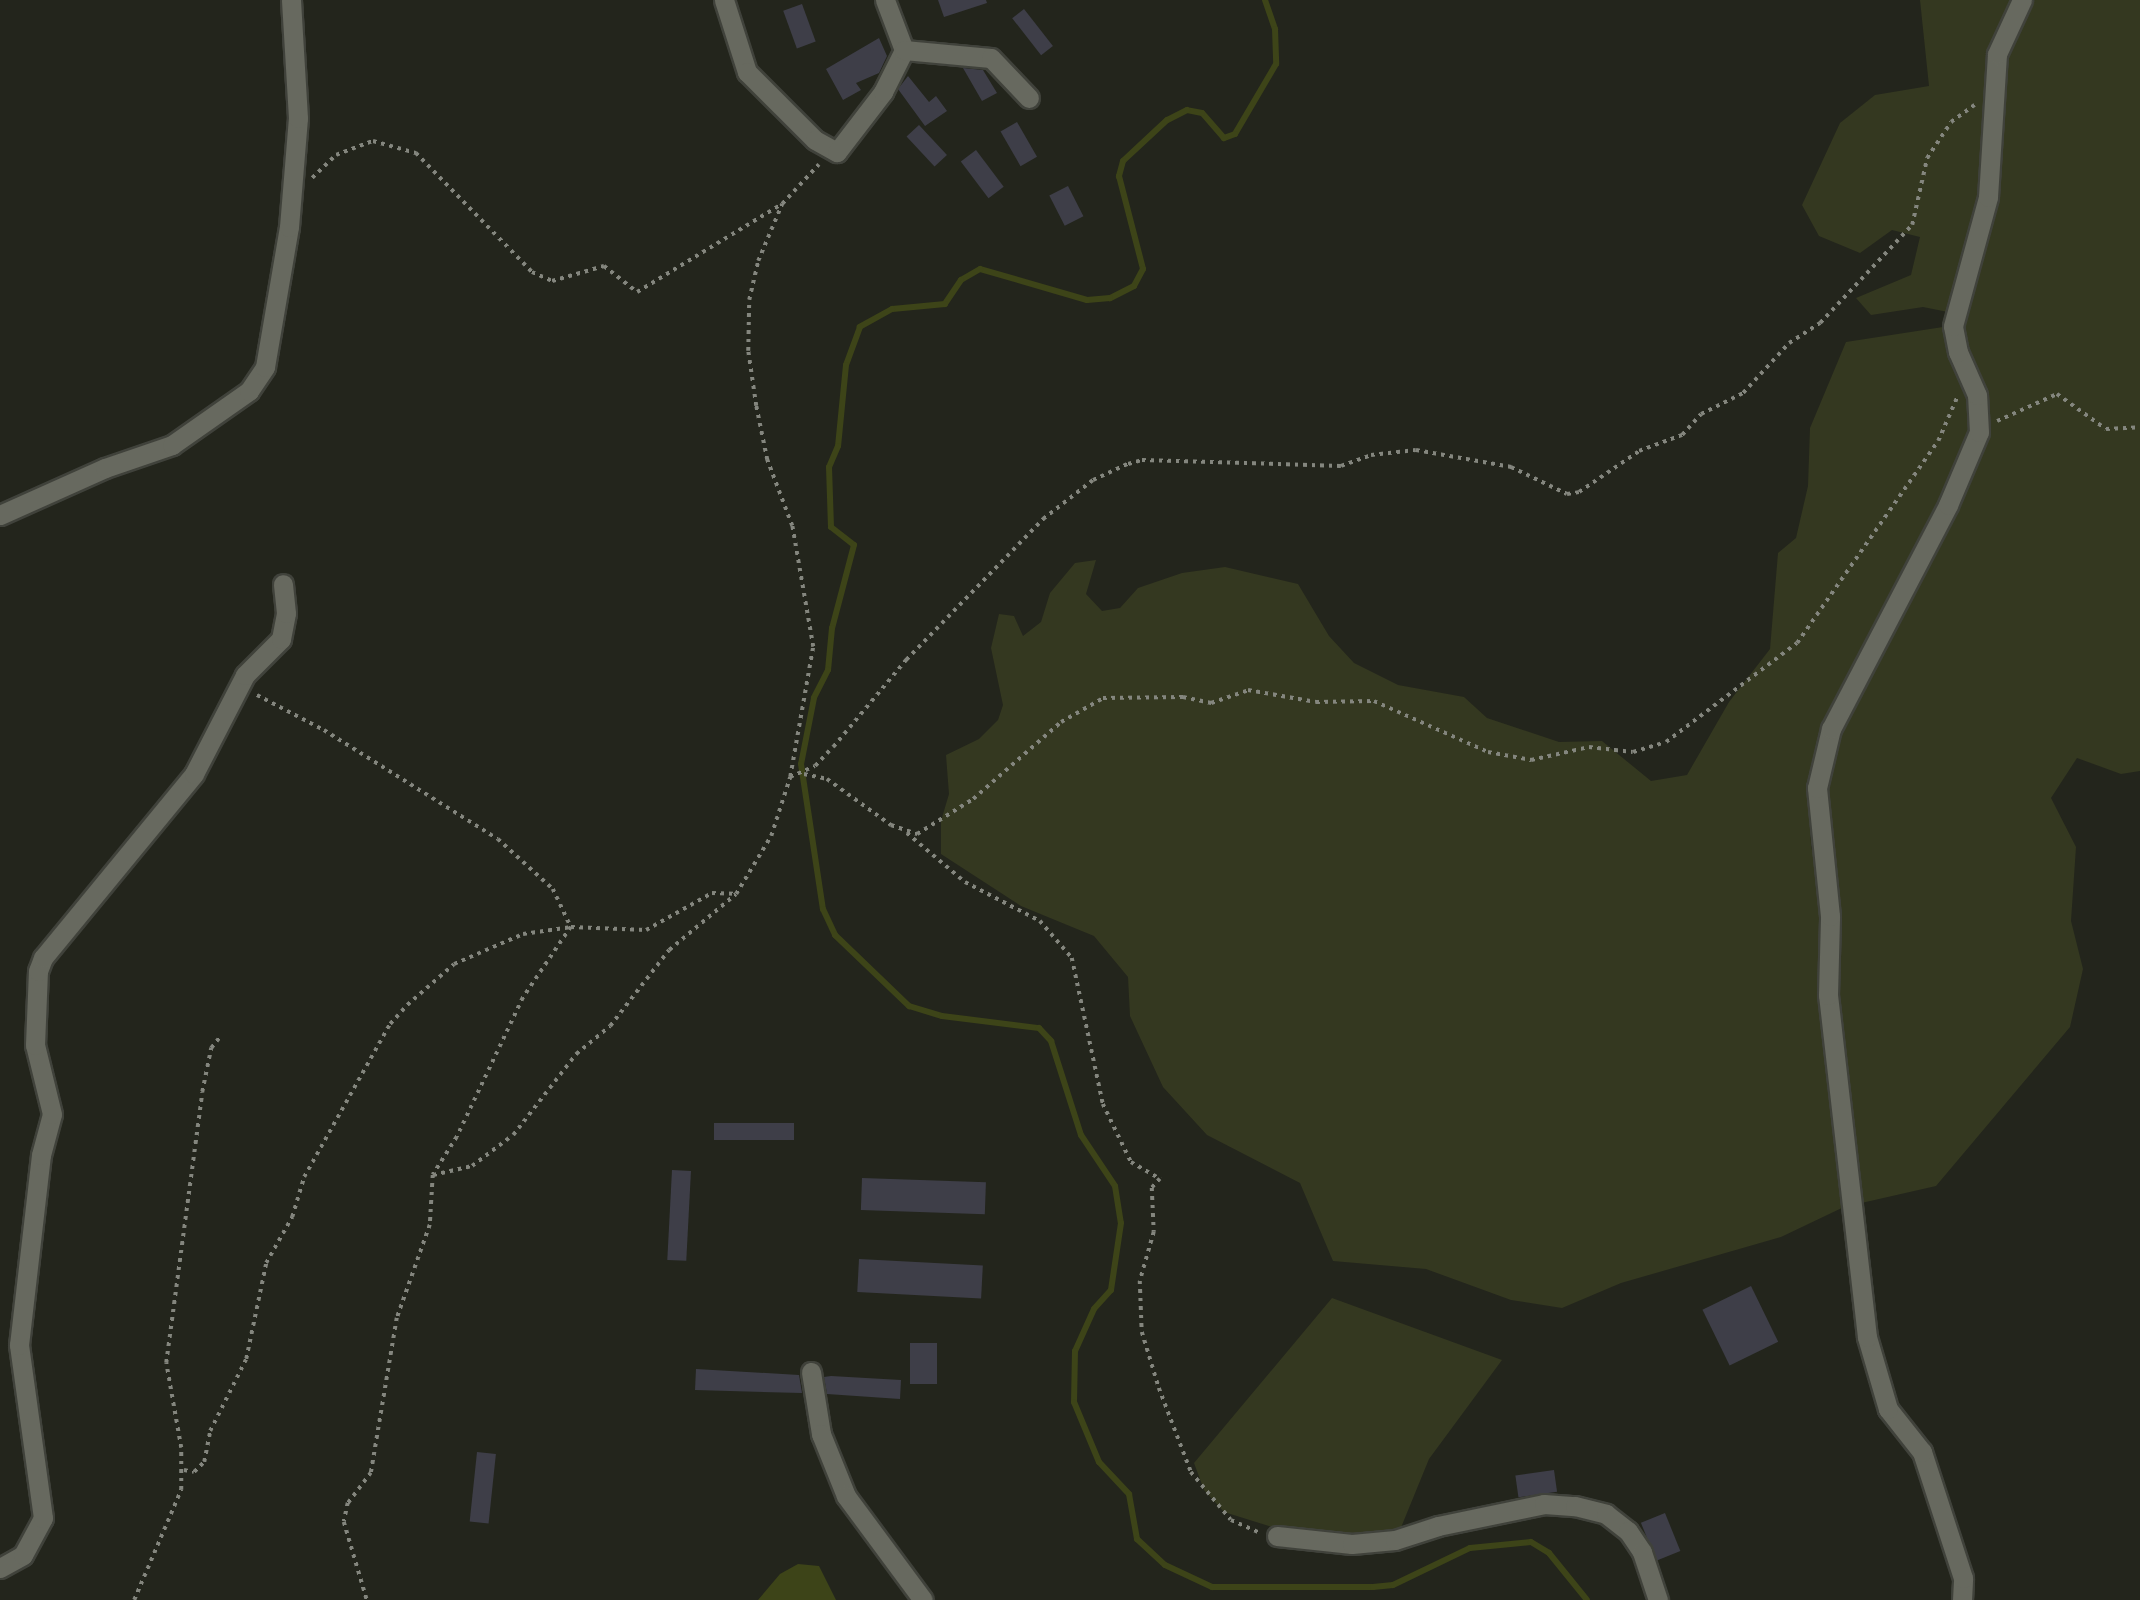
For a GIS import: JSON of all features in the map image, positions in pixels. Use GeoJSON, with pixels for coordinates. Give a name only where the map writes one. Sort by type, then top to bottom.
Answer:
{"type":"FeatureCollection","features":[{"type":"Feature","properties":{"kind":"street"},"geometry":{"type":"LineString","coordinates":[[0,515],[172,445],[240,398],[265,367],[289,227],[298,118],[291,0]]}},
{"type":"Feature","properties":{"kind":"street"},"geometry":{"type":"LineString","coordinates":[[724,0],[747,72],[815,139],[837,152],[883,92],[904,50],[885,0]]}},
{"type":"Feature","properties":{"kind":"street"},"geometry":{"type":"LineString","coordinates":[[1962,1600],[1963,1578],[1922,1452],[1888,1409],[1867,1337],[1828,995],[1830,916],[1817,788],[1831,729],[1948,505],[1981,420],[1953,326],[1988,197],[1991,94],[1997,54],[2022,0]]}},
{"type":"Feature","properties":{"kind":"street"},"geometry":{"type":"LineString","coordinates":[[904,50],[991,58],[1029,98]]}},
{"type":"Feature","properties":{"kind":"street"},"geometry":{"type":"LineString","coordinates":[[0,1568],[23,1555],[43,1518],[19,1345],[41,1155],[52,1114],[35,1045],[38,971],[43,958],[194,774],[240,685],[281,639],[286,612],[283,584]]}},
{"type":"Feature","properties":{"kind":"street"},"geometry":{"type":"LineString","coordinates":[[811,1371],[821,1434],[846,1496],[923,1600]]}},
{"type":"Feature","properties":{"kind":"street"},"geometry":{"type":"LineString","coordinates":[[1277,1536],[1352,1544],[1395,1540],[1438,1526],[1544,1504],[1575,1506],[1606,1514],[1628,1531],[1642,1552],[1658,1600]]}},
{"type":"Feature","properties":{"kind":"path"},"geometry":{"type":"LineString","coordinates":[[802,774],[833,747],[905,660],[1043,519],[1093,480],[1128,464],[1142,460],[1341,466],[1371,455],[1416,450],[1511,467],[1567,494],[1579,492],[1639,451],[1682,435],[1701,414],[1743,393],[1789,343],[1820,323],[1912,225],[1927,158],[1951,122],[1991,94]]}},
{"type":"Feature","properties":{"kind":"path"},"geometry":{"type":"LineString","coordinates":[[307,184],[320,168],[352,147],[373,141],[416,152],[532,272],[552,281],[604,266],[637,292],[782,204],[807,175],[837,152]]}},
{"type":"Feature","properties":{"kind":"path"},"geometry":{"type":"LineString","coordinates":[[433,1175],[472,1166],[493,1154],[576,1054],[610,1026],[669,950],[736,894],[771,835],[790,777],[813,647],[792,526],[767,460],[748,351],[752,280],[782,204]]}},
{"type":"Feature","properties":{"kind":"path"},"geometry":{"type":"LineString","coordinates":[[905,832],[928,830],[973,799],[1061,722],[1103,698],[1183,697],[1211,703],[1261,690],[1316,702],[1374,702],[1488,752],[1531,760],[1589,747],[1633,752],[1666,742],[1797,643],[1938,441],[1970,377]]}},
{"type":"Feature","properties":{"kind":"path"},"geometry":{"type":"LineString","coordinates":[[1981,420],[1994,422],[2057,394],[2106,429],[2140,427]]}},
{"type":"Feature","properties":{"kind":"path"},"geometry":{"type":"LineString","coordinates":[[240,685],[324,730],[498,839],[554,889],[571,927]]}},
{"type":"Feature","properties":{"kind":"path"},"geometry":{"type":"LineString","coordinates":[[790,777],[802,774],[827,779],[905,832],[965,882],[1040,921],[1072,958],[1103,1104],[1131,1162],[1160,1179],[1152,1188],[1154,1232],[1142,1265],[1140,1304],[1142,1332],[1174,1433],[1191,1472],[1231,1520],[1252,1532],[1277,1536]]}},
{"type":"Feature","properties":{"kind":"path"},"geometry":{"type":"LineString","coordinates":[[184,1470],[201,1469],[210,1431],[246,1359],[267,1263],[292,1217],[304,1177],[390,1024],[454,964],[523,934],[571,927],[646,930],[712,893],[736,894]]}},
{"type":"Feature","properties":{"kind":"path"},"geometry":{"type":"LineString","coordinates":[[367,1600],[344,1522],[348,1503],[371,1472],[397,1318],[430,1225],[433,1175],[457,1137],[523,998],[571,927]]}},
{"type":"Feature","properties":{"kind":"path"},"geometry":{"type":"LineString","coordinates":[[134,1600],[176,1510],[184,1470],[166,1363],[202,1092],[211,1048],[219,1038]]}},
{"type":"Feature","properties":{"kind":"shaded area"},"geometry":{"type":"Polygon","coordinates":[[[1920,0],[2140,0],[2140,771],[2121,774],[2077,758],[2051,798],[2076,847],[2071,921],[2083,969],[2070,1027],[1936,1186],[1857,1204],[1833,988],[1822,784],[1834,735],[1986,432],[1990,413],[1953,313],[1923,307],[1871,315],[1856,298],[1911,275],[1920,237],[1892,230],[1860,253],[1819,236],[1802,205],[1840,123],[1875,95],[1929,86],[1920,0]]]}},
{"type":"Feature","properties":{"kind":"shaded area"},"geometry":{"type":"Polygon","coordinates":[[[1943,327],[1974,396],[1975,430],[1809,791],[1811,846],[1826,909],[1846,1206],[1781,1237],[1621,1283],[1562,1308],[1511,1300],[1426,1269],[1333,1261],[1300,1183],[1207,1135],[1163,1087],[1130,1016],[1128,977],[1094,936],[1021,906],[941,854],[941,821],[949,794],[946,755],[979,739],[998,720],[1003,705],[991,648],[999,614],[1014,616],[1023,636],[1041,622],[1050,593],[1075,563],[1096,560],[1086,594],[1102,611],[1120,608],[1138,588],[1182,573],[1225,567],[1298,584],[1329,636],[1354,663],[1398,685],[1464,697],[1487,718],[1559,742],[1602,741],[1651,781],[1687,775],[1729,702],[1770,649],[1778,553],[1796,538],[1808,486],[1810,428],[1846,342],[1943,327]]]}},
{"type":"Feature","properties":{"kind":"shaded area"},"geometry":{"type":"Polygon","coordinates":[[[1332,1298],[1502,1360],[1429,1459],[1400,1530],[1363,1540],[1285,1531],[1224,1512],[1204,1490],[1194,1463],[1332,1298]]]}},
{"type":"Feature","properties":{"kind":"shaded area"},"geometry":{"type":"Polygon","coordinates":[[[798,1564],[819,1566],[836,1600],[758,1600],[780,1574],[798,1564]]]}},
{"type":"Feature","properties":{"kind":"building"},"geometry":{"type":"Polygon","coordinates":[[[938,0],[986,0],[987,3],[944,17],[938,0]]]}},
{"type":"Feature","properties":{"kind":"building"},"geometry":{"type":"Polygon","coordinates":[[[802,4],[816,42],[797,48],[783,11],[802,4]]]}},
{"type":"Feature","properties":{"kind":"building"},"geometry":{"type":"Polygon","coordinates":[[[1024,9],[1053,46],[1041,55],[1012,18],[1024,9]]]}},
{"type":"Feature","properties":{"kind":"building"},"geometry":{"type":"Polygon","coordinates":[[[879,38],[887,56],[879,73],[856,83],[861,90],[843,100],[826,69],[879,38]]]}},
{"type":"Feature","properties":{"kind":"building"},"geometry":{"type":"Polygon","coordinates":[[[963,68],[983,70],[997,93],[982,101],[963,68]]]}},
{"type":"Feature","properties":{"kind":"building"},"geometry":{"type":"Polygon","coordinates":[[[908,76],[929,102],[936,96],[947,111],[925,126],[898,89],[908,76]]]}},
{"type":"Feature","properties":{"kind":"building"},"geometry":{"type":"Polygon","coordinates":[[[1017,122],[1037,157],[1021,166],[1001,132],[1017,122]]]}},
{"type":"Feature","properties":{"kind":"building"},"geometry":{"type":"Polygon","coordinates":[[[919,125],[947,155],[935,167],[907,137],[919,125]]]}},
{"type":"Feature","properties":{"kind":"building"},"geometry":{"type":"Polygon","coordinates":[[[976,150],[1004,187],[989,198],[961,161],[976,150]]]}},
{"type":"Feature","properties":{"kind":"building"},"geometry":{"type":"Polygon","coordinates":[[[1068,186],[1083,216],[1065,226],[1049,196],[1068,186]]]}},
{"type":"Feature","properties":{"kind":"building"},"geometry":{"type":"Polygon","coordinates":[[[714,1123],[794,1123],[794,1140],[714,1140],[714,1123]]]}},
{"type":"Feature","properties":{"kind":"building"},"geometry":{"type":"Polygon","coordinates":[[[672,1170],[691,1171],[686,1261],[667,1260],[672,1170]]]}},
{"type":"Feature","properties":{"kind":"building"},"geometry":{"type":"Polygon","coordinates":[[[862,1178],[986,1182],[985,1214],[861,1210],[862,1178]]]}},
{"type":"Feature","properties":{"kind":"building"},"geometry":{"type":"Polygon","coordinates":[[[859,1259],[983,1265],[981,1298],[857,1292],[859,1259]]]}},
{"type":"Feature","properties":{"kind":"building"},"geometry":{"type":"Polygon","coordinates":[[[1751,1286],[1778,1342],[1730,1365],[1702,1310],[1751,1286]]]}},
{"type":"Feature","properties":{"kind":"building"},"geometry":{"type":"Polygon","coordinates":[[[910,1343],[937,1343],[937,1384],[910,1384],[910,1343]]]}},
{"type":"Feature","properties":{"kind":"building"},"geometry":{"type":"Polygon","coordinates":[[[696,1369],[799,1375],[802,1393],[695,1390],[696,1369]]]}},
{"type":"Feature","properties":{"kind":"building"},"geometry":{"type":"Polygon","coordinates":[[[824,1377],[901,1380],[900,1399],[827,1394],[824,1377]]]}},
{"type":"Feature","properties":{"kind":"building"},"geometry":{"type":"Polygon","coordinates":[[[477,1452],[496,1454],[489,1524],[470,1522],[477,1452]]]}},
{"type":"Feature","properties":{"kind":"building"},"geometry":{"type":"Polygon","coordinates":[[[1554,1470],[1557,1492],[1518,1497],[1515,1475],[1554,1470]]]}},
{"type":"Feature","properties":{"kind":"building"},"geometry":{"type":"Polygon","coordinates":[[[1665,1513],[1680,1551],[1656,1561],[1641,1523],[1665,1513]]]}},
{"type":"Feature","properties":{"kind":"waterway"},"geometry":{"type":"LineString","coordinates":[[1265,0],[1275,29],[1276,64],[1235,134],[1224,138],[1202,113],[1187,110],[1167,120],[1123,161],[1119,176],[1143,269],[1134,286],[1110,298],[1087,300],[980,269],[961,280],[945,304],[892,309],[860,327],[846,365],[838,446],[829,467],[831,527],[854,545],[832,628],[828,670],[814,698],[801,764],[823,909],[835,935],[909,1006],[942,1016],[1039,1028],[1051,1041],[1081,1135],[1115,1186],[1121,1223],[1111,1290],[1094,1309],[1075,1351],[1074,1402],[1099,1462],[1129,1494],[1137,1539],[1165,1565],[1212,1587],[1373,1587],[1393,1585],[1470,1548],[1531,1542],[1549,1553],[1587,1600]]}}]}
